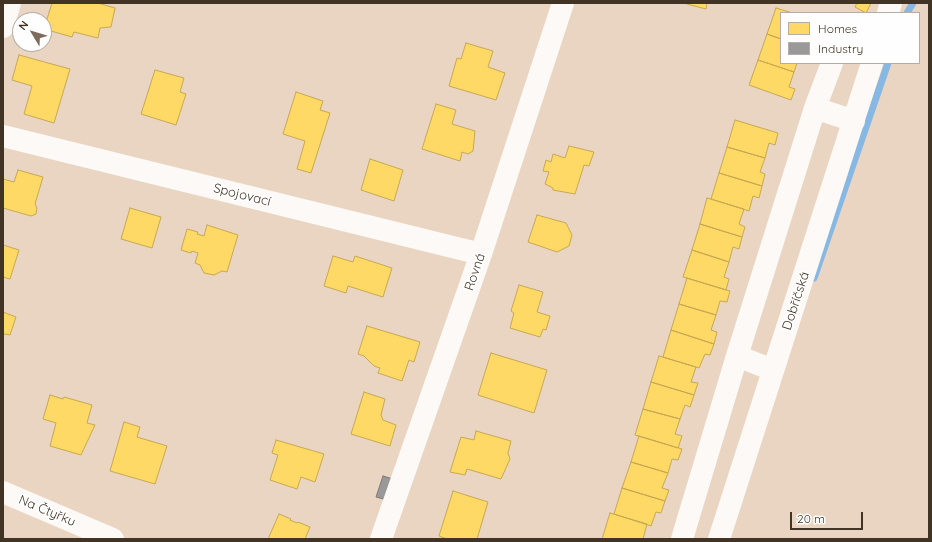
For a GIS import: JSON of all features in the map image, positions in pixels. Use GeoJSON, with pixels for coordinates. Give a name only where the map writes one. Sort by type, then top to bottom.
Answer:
{"type":"FeatureCollection","features":[{"type":"Feature","properties":{"kind":"street"},"geometry":{"type":"LineString","coordinates":[[3,27],[10,3]]}},
{"type":"Feature","properties":{"kind":"street","name":"Rovná"},"geometry":{"type":"LineString","coordinates":[[381,539],[481,254],[563,3]]}},
{"type":"Feature","properties":{"kind":"street"},"geometry":{"type":"LineString","coordinates":[[682,539],[737,356],[815,108],[832,64]]}},
{"type":"Feature","properties":{"kind":"street","name":"Dobříčská"},"geometry":{"type":"LineString","coordinates":[[720,539],[872,64]]}},
{"type":"Feature","properties":{"kind":"street"},"geometry":{"type":"LineString","coordinates":[[815,108],[854,122]]}},
{"type":"Feature","properties":{"kind":"street","name":"Spojovací"},"geometry":{"type":"LineString","coordinates":[[3,136],[481,254]]}},
{"type":"Feature","properties":{"kind":"street"},"geometry":{"type":"LineString","coordinates":[[737,356],[774,370]]}},
{"type":"Feature","properties":{"kind":"street","name":"Na Čtyřku"},"geometry":{"type":"LineString","coordinates":[[3,492],[113,539]]}},
{"type":"Feature","properties":{"kind":"building: Homes"},"geometry":{"type":"Polygon","coordinates":[[[52,3],[98,3],[115,8],[111,27],[100,28],[98,38],[74,32],[72,37],[52,31],[52,12],[49,12],[52,3]]]}},
{"type":"Feature","properties":{"kind":"building: Homes"},"geometry":{"type":"Polygon","coordinates":[[[683,3],[707,3],[706,9],[683,3]]]}},
{"type":"Feature","properties":{"kind":"building: Homes"},"geometry":{"type":"Polygon","coordinates":[[[857,3],[871,3],[866,12],[855,7],[857,3]]]}},
{"type":"Feature","properties":{"kind":"building: Homes"},"geometry":{"type":"Polygon","coordinates":[[[776,8],[789,12],[780,12],[780,39],[767,34],[776,8]]]}},
{"type":"Feature","properties":{"kind":"building: Homes"},"geometry":{"type":"Polygon","coordinates":[[[767,34],[780,39],[780,64],[797,64],[794,72],[758,60],[767,34]]]}},
{"type":"Feature","properties":{"kind":"building: Homes"},"geometry":{"type":"Polygon","coordinates":[[[466,43],[493,51],[488,67],[505,73],[496,100],[449,86],[457,58],[461,59],[466,43]]]}},
{"type":"Feature","properties":{"kind":"building: Homes"},"geometry":{"type":"Polygon","coordinates":[[[19,55],[70,69],[54,123],[24,114],[32,86],[12,80],[19,55]]]}},
{"type":"Feature","properties":{"kind":"building: Homes"},"geometry":{"type":"Polygon","coordinates":[[[758,60],[794,72],[789,87],[795,89],[791,100],[749,85],[758,60]]]}},
{"type":"Feature","properties":{"kind":"building: Homes"},"geometry":{"type":"Polygon","coordinates":[[[155,70],[184,78],[180,92],[186,94],[176,125],[141,114],[155,70]]]}},
{"type":"Feature","properties":{"kind":"building: Homes"},"geometry":{"type":"Polygon","coordinates":[[[296,92],[323,101],[320,110],[330,113],[311,173],[297,169],[305,141],[283,134],[296,92]]]}},
{"type":"Feature","properties":{"kind":"building: Homes"},"geometry":{"type":"Polygon","coordinates":[[[436,104],[456,110],[452,124],[475,131],[473,151],[468,154],[462,152],[460,161],[422,149],[436,104]]]}},
{"type":"Feature","properties":{"kind":"building: Homes"},"geometry":{"type":"Polygon","coordinates":[[[735,120],[778,133],[775,145],[769,143],[765,158],[727,147],[735,120]]]}},
{"type":"Feature","properties":{"kind":"building: Homes"},"geometry":{"type":"Polygon","coordinates":[[[569,146],[594,152],[589,166],[584,165],[575,194],[553,190],[553,188],[545,184],[549,172],[543,171],[546,160],[551,162],[553,154],[565,158],[569,146]]]}},
{"type":"Feature","properties":{"kind":"building: Homes"},"geometry":{"type":"Polygon","coordinates":[[[727,147],[765,158],[760,172],[765,174],[762,186],[719,173],[727,147]]]}},
{"type":"Feature","properties":{"kind":"building: Homes"},"geometry":{"type":"Polygon","coordinates":[[[370,159],[403,170],[394,201],[361,190],[370,159]]]}},
{"type":"Feature","properties":{"kind":"building: Homes"},"geometry":{"type":"Polygon","coordinates":[[[18,170],[43,177],[35,204],[37,208],[36,214],[31,216],[3,208],[3,179],[14,182],[18,170]]]}},
{"type":"Feature","properties":{"kind":"building: Homes"},"geometry":{"type":"Polygon","coordinates":[[[719,173],[762,186],[759,198],[753,196],[749,211],[711,199],[719,173]]]}},
{"type":"Feature","properties":{"kind":"building: Homes"},"geometry":{"type":"Polygon","coordinates":[[[707,198],[744,209],[739,224],[745,227],[742,237],[700,224],[707,198]]]}},
{"type":"Feature","properties":{"kind":"building: Homes"},"geometry":{"type":"Polygon","coordinates":[[[130,208],[161,217],[152,248],[121,239],[130,208]]]}},
{"type":"Feature","properties":{"kind":"building: Homes"},"geometry":{"type":"Polygon","coordinates":[[[537,215],[566,223],[572,235],[569,246],[557,252],[528,242],[537,215]]]}},
{"type":"Feature","properties":{"kind":"building: Homes"},"geometry":{"type":"Polygon","coordinates":[[[700,224],[742,237],[739,249],[733,247],[729,262],[692,250],[700,224]]]}},
{"type":"Feature","properties":{"kind":"building: Homes"},"geometry":{"type":"Polygon","coordinates":[[[207,225],[238,235],[227,272],[222,271],[214,275],[204,273],[200,265],[195,263],[198,253],[192,251],[191,253],[181,250],[187,229],[198,232],[197,234],[204,236],[207,225]]]}},
{"type":"Feature","properties":{"kind":"building: Homes"},"geometry":{"type":"Polygon","coordinates":[[[3,245],[19,250],[10,279],[3,277],[3,245]]]}},
{"type":"Feature","properties":{"kind":"building: Homes"},"geometry":{"type":"Polygon","coordinates":[[[692,250],[729,262],[724,277],[729,279],[726,290],[683,277],[692,250]]]}},
{"type":"Feature","properties":{"kind":"building: Homes"},"geometry":{"type":"Polygon","coordinates":[[[333,256],[353,262],[355,256],[392,268],[383,297],[348,286],[346,293],[324,286],[333,256]]]}},
{"type":"Feature","properties":{"kind":"building: Homes"},"geometry":{"type":"Polygon","coordinates":[[[687,278],[730,291],[727,302],[720,301],[716,315],[679,304],[687,278]]]}},
{"type":"Feature","properties":{"kind":"building: Homes"},"geometry":{"type":"Polygon","coordinates":[[[519,285],[543,292],[537,312],[550,316],[546,330],[543,329],[540,337],[510,328],[514,313],[511,311],[519,285]]]}},
{"type":"Feature","properties":{"kind":"building: Homes"},"geometry":{"type":"Polygon","coordinates":[[[679,304],[716,315],[711,330],[717,332],[714,344],[671,330],[679,304]]]}},
{"type":"Feature","properties":{"kind":"building: Homes"},"geometry":{"type":"Polygon","coordinates":[[[3,312],[16,317],[10,335],[3,335],[3,312]]]}},
{"type":"Feature","properties":{"kind":"building: Homes"},"geometry":{"type":"Polygon","coordinates":[[[367,326],[420,342],[414,362],[409,360],[402,381],[378,373],[380,368],[374,366],[364,356],[358,354],[367,326]]]}},
{"type":"Feature","properties":{"kind":"building: Homes"},"geometry":{"type":"Polygon","coordinates":[[[671,330],[714,344],[710,355],[705,354],[699,368],[663,357],[671,330]]]}},
{"type":"Feature","properties":{"kind":"building: Homes"},"geometry":{"type":"Polygon","coordinates":[[[491,353],[547,370],[534,413],[478,395],[491,353]]]}},
{"type":"Feature","properties":{"kind":"building: Homes"},"geometry":{"type":"Polygon","coordinates":[[[659,356],[696,367],[691,382],[698,383],[694,395],[651,382],[659,356]]]}},
{"type":"Feature","properties":{"kind":"building: Homes"},"geometry":{"type":"Polygon","coordinates":[[[651,382],[694,395],[690,407],[685,405],[680,419],[643,409],[651,382]]]}},
{"type":"Feature","properties":{"kind":"building: Homes"},"geometry":{"type":"Polygon","coordinates":[[[364,392],[385,399],[381,415],[383,420],[396,425],[390,446],[351,434],[364,392]]]}},
{"type":"Feature","properties":{"kind":"building: Homes"},"geometry":{"type":"Polygon","coordinates":[[[50,395],[63,399],[64,397],[92,405],[87,423],[95,425],[81,455],[50,446],[56,423],[43,419],[50,395]]]}},
{"type":"Feature","properties":{"kind":"building: Homes"},"geometry":{"type":"Polygon","coordinates":[[[643,409],[680,419],[675,434],[682,436],[678,448],[635,435],[643,409]]]}},
{"type":"Feature","properties":{"kind":"building: Homes"},"geometry":{"type":"Polygon","coordinates":[[[124,422],[140,427],[137,437],[167,446],[155,484],[110,471],[124,422]]]}},
{"type":"Feature","properties":{"kind":"building: Homes"},"geometry":{"type":"Polygon","coordinates":[[[476,431],[511,441],[508,453],[510,459],[501,479],[467,469],[465,475],[450,472],[461,437],[474,440],[476,431]]]}},
{"type":"Feature","properties":{"kind":"building: Homes"},"geometry":{"type":"Polygon","coordinates":[[[639,436],[682,449],[678,460],[672,459],[668,473],[631,462],[639,436]]]}},
{"type":"Feature","properties":{"kind":"building: Homes"},"geometry":{"type":"Polygon","coordinates":[[[276,440],[324,454],[315,482],[301,477],[297,489],[270,480],[278,455],[272,453],[276,440]]]}},
{"type":"Feature","properties":{"kind":"building: Homes"},"geometry":{"type":"Polygon","coordinates":[[[631,462],[668,473],[662,488],[669,490],[665,501],[622,488],[631,462]]]}},
{"type":"Feature","properties":{"kind":"building: Homes"},"geometry":{"type":"Polygon","coordinates":[[[622,488],[665,501],[661,513],[656,512],[651,526],[614,514],[622,488]]]}},
{"type":"Feature","properties":{"kind":"building: Homes"},"geometry":{"type":"Polygon","coordinates":[[[453,491],[488,502],[477,539],[447,539],[439,536],[453,491]]]}},
{"type":"Feature","properties":{"kind":"building: Homes"},"geometry":{"type":"Polygon","coordinates":[[[610,513],[647,524],[643,539],[602,539],[610,513]]]}},
{"type":"Feature","properties":{"kind":"building: Homes"},"geometry":{"type":"Polygon","coordinates":[[[279,514],[297,523],[298,522],[310,527],[305,539],[268,539],[279,514]]]}},
{"type":"Feature","properties":{"kind":"building: Industry"},"geometry":{"type":"Polygon","coordinates":[[[383,476],[393,479],[387,500],[376,497],[383,476]]]}},
{"type":"Feature","properties":{"kind":"waterway"},"geometry":{"type":"LineString","coordinates":[[908,12],[913,3]]}},
{"type":"Feature","properties":{"kind":"waterway"},"geometry":{"type":"LineString","coordinates":[[814,278],[888,64]]}}]}
